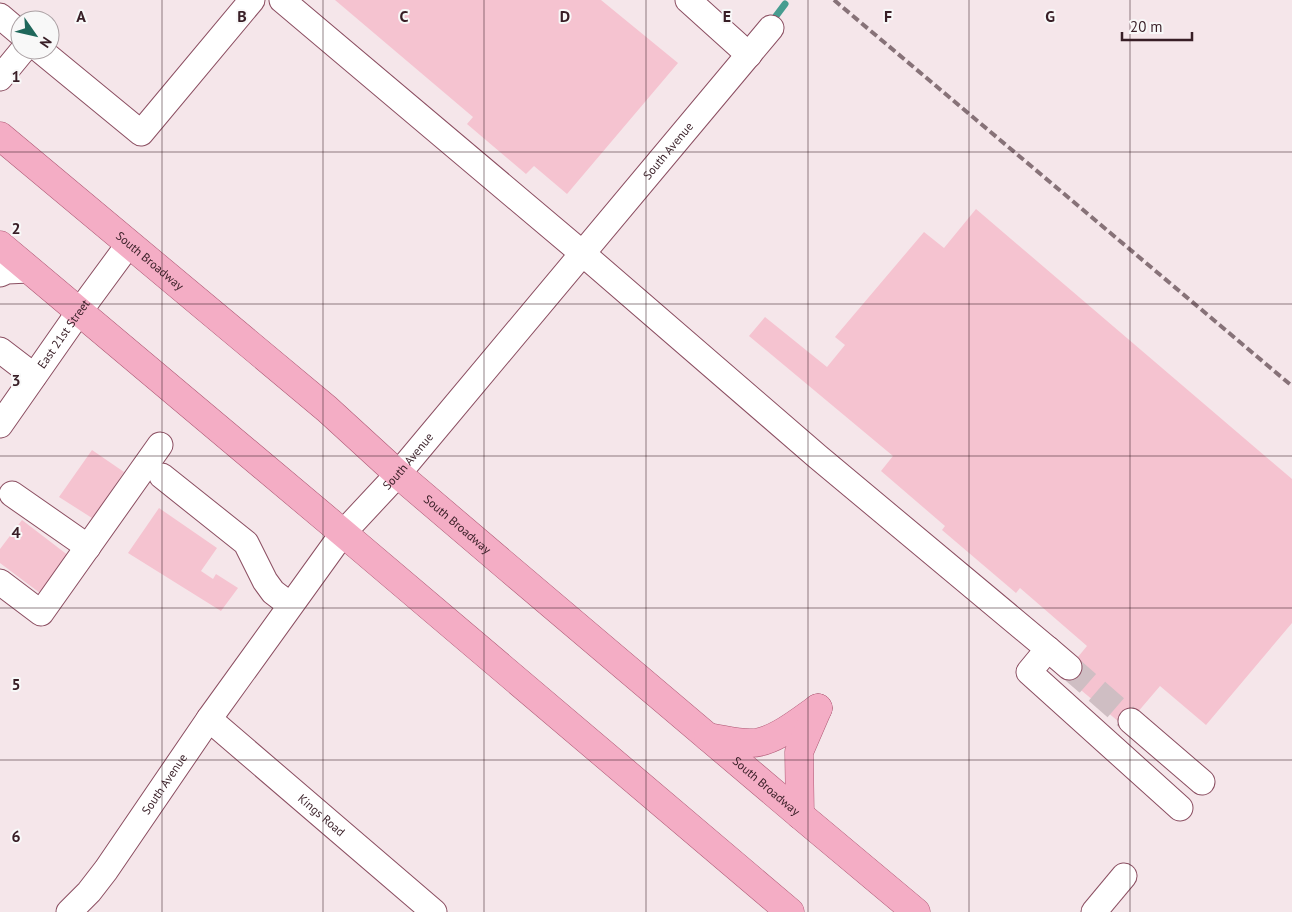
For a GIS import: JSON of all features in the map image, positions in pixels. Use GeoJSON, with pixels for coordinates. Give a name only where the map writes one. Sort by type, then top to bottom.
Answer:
{"type":"FeatureCollection","features":[{"type":"Feature","properties":{"kind":"main road","name":"South Broadway"},"geometry":{"type":"LineString","coordinates":[[0,136],[327,410],[398,474],[916,912]]}},
{"type":"Feature","properties":{"kind":"main road"},"geometry":{"type":"LineString","coordinates":[[0,245],[790,912]]}},
{"type":"Feature","properties":{"kind":"main road"},"geometry":{"type":"LineString","coordinates":[[708,737],[752,744],[770,739],[784,732],[818,708],[799,752],[800,815]]}},
{"type":"Feature","properties":{"kind":"street"},"geometry":{"type":"LineString","coordinates":[[52,60],[141,133],[252,0]]}},
{"type":"Feature","properties":{"kind":"street"},"geometry":{"type":"LineString","coordinates":[[282,0],[582,253],[818,457],[1069,667]]}},
{"type":"Feature","properties":{"kind":"street"},"geometry":{"type":"LineString","coordinates":[[688,0],[748,55]]}},
{"type":"Feature","properties":{"kind":"street"},"geometry":{"type":"LineString","coordinates":[[0,16],[10,24]]}},
{"type":"Feature","properties":{"kind":"street","name":"South Avenue"},"geometry":{"type":"LineString","coordinates":[[69,912],[89,892],[106,870],[209,719],[343,533],[398,474],[771,28]]}},
{"type":"Feature","properties":{"kind":"street"},"geometry":{"type":"LineString","coordinates":[[0,78],[15,60]]}},
{"type":"Feature","properties":{"kind":"street","name":"East 21st Street"},"geometry":{"type":"LineString","coordinates":[[0,425],[129,244]]}},
{"type":"Feature","properties":{"kind":"street"},"geometry":{"type":"LineString","coordinates":[[0,274],[7,271],[29,270]]}},
{"type":"Feature","properties":{"kind":"street"},"geometry":{"type":"LineString","coordinates":[[0,350],[34,376]]}},
{"type":"Feature","properties":{"kind":"street"},"geometry":{"type":"LineString","coordinates":[[0,582],[41,613],[160,445]]}},
{"type":"Feature","properties":{"kind":"street"},"geometry":{"type":"LineString","coordinates":[[162,476],[246,543],[265,581],[273,592],[290,605]]}},
{"type":"Feature","properties":{"kind":"street"},"geometry":{"type":"LineString","coordinates":[[12,494],[88,546]]}},
{"type":"Feature","properties":{"kind":"street"},"geometry":{"type":"LineString","coordinates":[[1048,649],[1029,672],[1180,808]]}},
{"type":"Feature","properties":{"kind":"street","name":"Kings Road"},"geometry":{"type":"LineString","coordinates":[[209,719],[434,912]]}},
{"type":"Feature","properties":{"kind":"street"},"geometry":{"type":"LineString","coordinates":[[1131,721],[1202,782]]}},
{"type":"Feature","properties":{"kind":"street"},"geometry":{"type":"LineString","coordinates":[[1094,912],[1124,876]]}},
{"type":"Feature","properties":{"kind":"building"},"geometry":{"type":"Polygon","coordinates":[[[335,0],[601,0],[678,63],[567,194],[534,166],[526,174],[467,124],[473,117],[335,0]]]}},
{"type":"Feature","properties":{"kind":"building"},"geometry":{"type":"Polygon","coordinates":[[[976,209],[1292,479],[1292,623],[1206,725],[1160,686],[1125,727],[1063,675],[1087,646],[1020,588],[1016,593],[942,530],[945,526],[881,471],[893,456],[749,336],[765,317],[827,367],[845,345],[835,337],[924,232],[944,248],[976,209]]]}},
{"type":"Feature","properties":{"kind":"building"},"geometry":{"type":"Polygon","coordinates":[[[92,450],[124,472],[105,500],[109,502],[103,510],[99,508],[92,518],[59,497],[92,450]]]}},
{"type":"Feature","properties":{"kind":"building"},"geometry":{"type":"Polygon","coordinates":[[[159,508],[217,548],[201,571],[213,579],[216,574],[238,588],[221,611],[128,553],[159,508]]]}},
{"type":"Feature","properties":{"kind":"building"},"geometry":{"type":"Polygon","coordinates":[[[22,520],[69,556],[40,593],[0,563],[0,549],[22,520]]]}},
{"type":"Feature","properties":{"kind":"waterway"},"geometry":{"type":"LineString","coordinates":[[770,24],[785,4]]}},
{"type":"Feature","properties":{"kind":"tunnel"},"geometry":{"type":"LineString","coordinates":[[1069,667],[1131,721]]}},
{"type":"Feature","properties":{"kind":"railway"},"geometry":{"type":"LineString","coordinates":[[834,0],[1292,386]]}}]}
